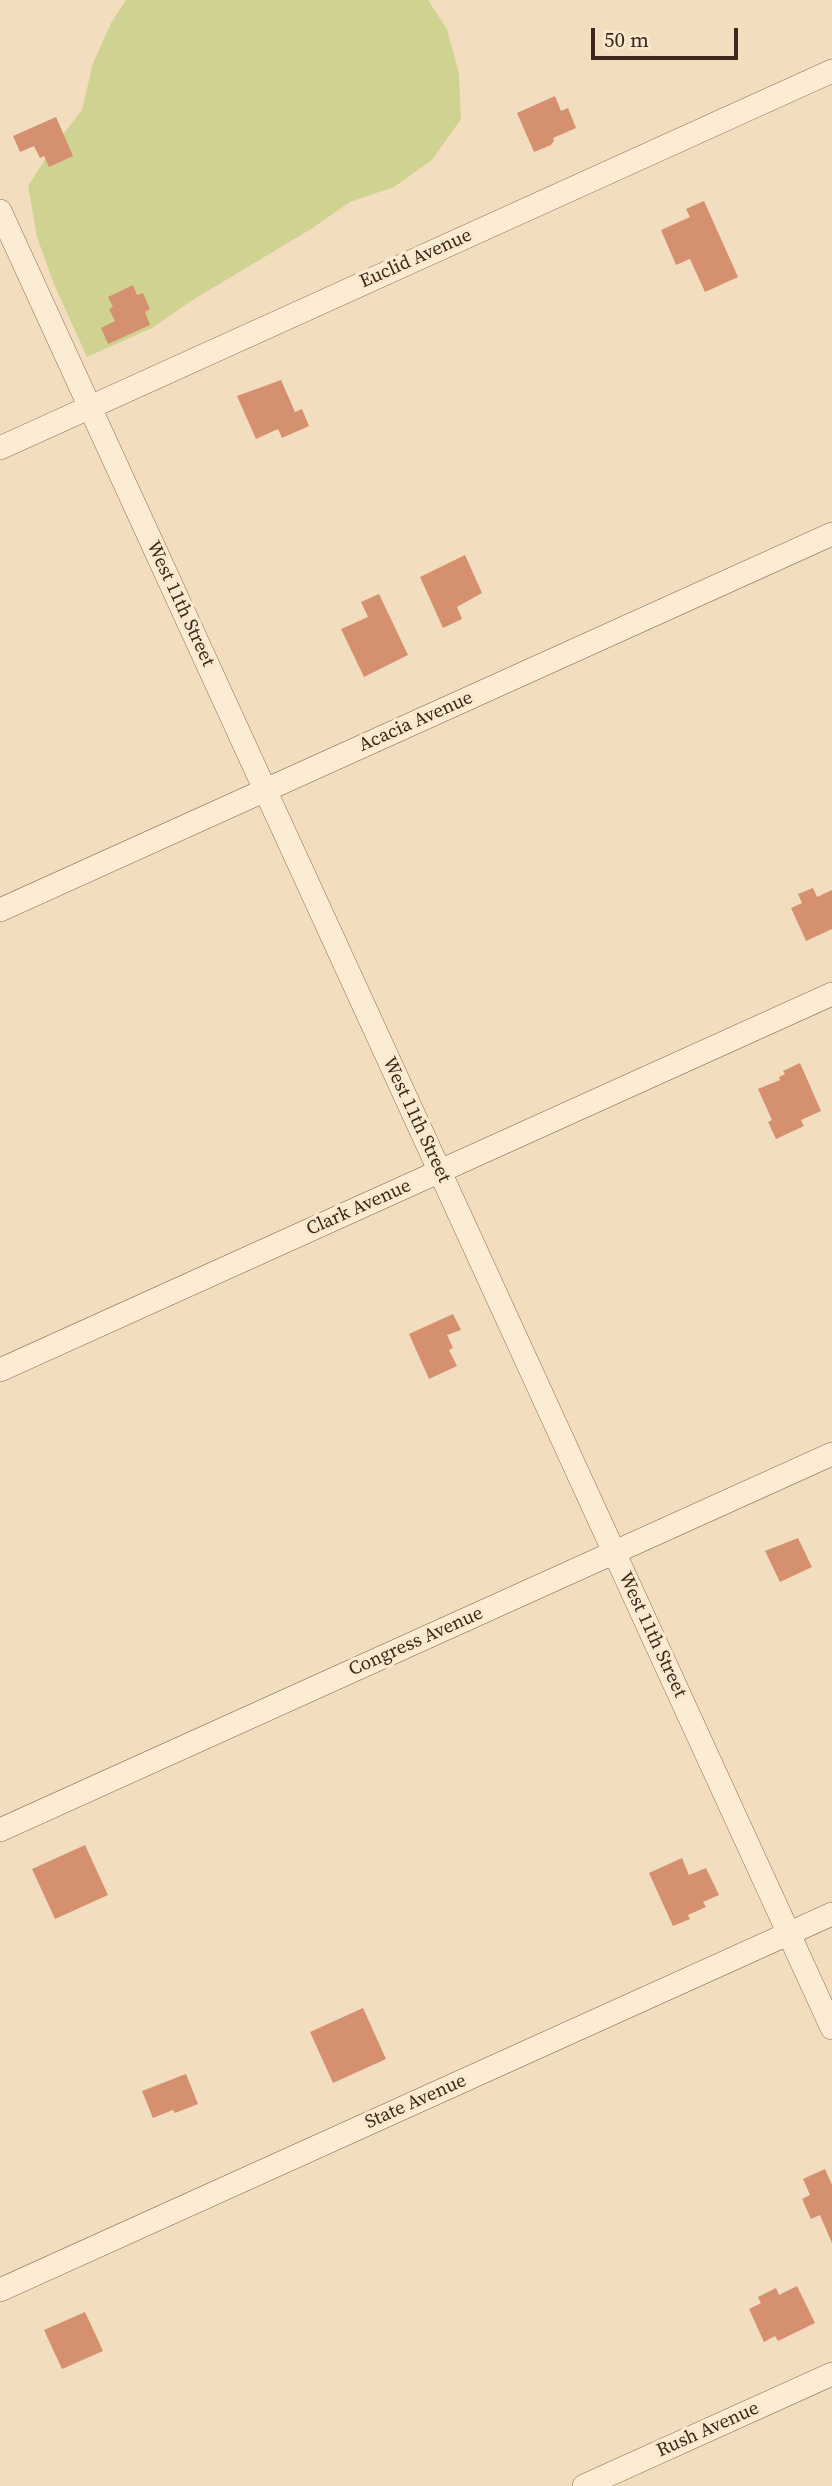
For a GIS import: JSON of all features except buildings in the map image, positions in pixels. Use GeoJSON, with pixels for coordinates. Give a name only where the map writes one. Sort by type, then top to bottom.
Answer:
{"type":"FeatureCollection","features":[{"type":"Feature","properties":{"kind":"street","name":"Euclid Avenue"},"geometry":{"type":"LineString","coordinates":[[0,448],[832,71]]}},
{"type":"Feature","properties":{"kind":"street","name":"West 11th Street"},"geometry":{"type":"LineString","coordinates":[[0,211],[832,2028]]}},
{"type":"Feature","properties":{"kind":"street","name":"Acacia Avenue"},"geometry":{"type":"LineString","coordinates":[[0,910],[832,534]]}},
{"type":"Feature","properties":{"kind":"street","name":"Clark Avenue"},"geometry":{"type":"LineString","coordinates":[[0,1370],[832,994]]}},
{"type":"Feature","properties":{"kind":"street","name":"Congress Avenue"},"geometry":{"type":"LineString","coordinates":[[0,1830],[832,1454]]}},
{"type":"Feature","properties":{"kind":"street","name":"State Avenue"},"geometry":{"type":"LineString","coordinates":[[0,2290],[832,1914]]}},
{"type":"Feature","properties":{"kind":"street","name":"Rush Avenue"},"geometry":{"type":"LineString","coordinates":[[584,2486],[832,2374]]}},
{"type":"Feature","properties":{"kind":"green space"},"geometry":{"type":"Polygon","coordinates":[[[126,0],[428,0],[447,29],[459,74],[461,119],[432,160],[394,187],[350,202],[152,328],[87,357],[54,284],[37,237],[28,186],[53,147],[82,110],[93,63],[111,23],[126,0]]]}}]}
